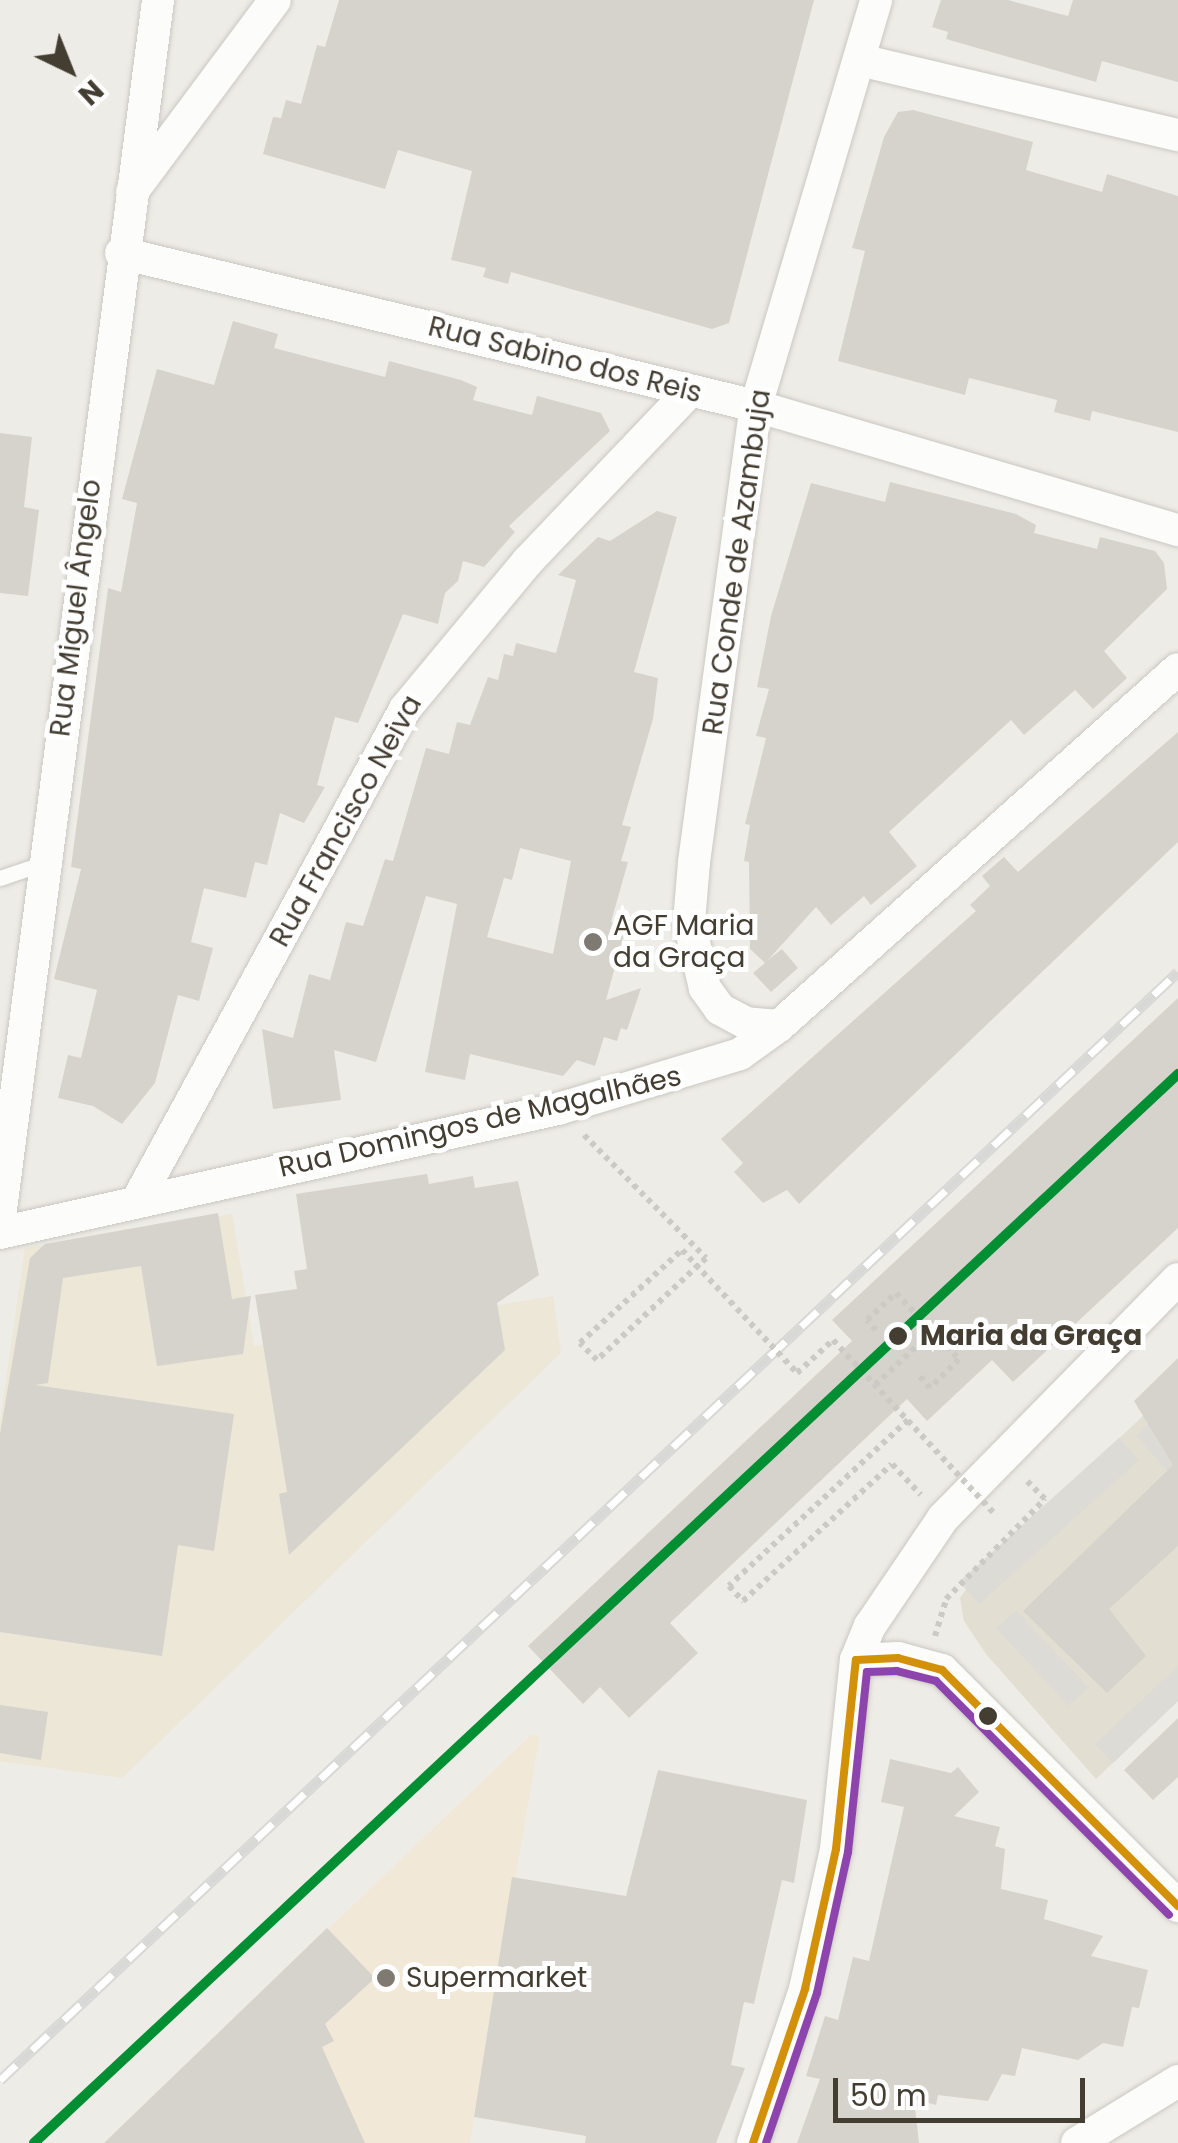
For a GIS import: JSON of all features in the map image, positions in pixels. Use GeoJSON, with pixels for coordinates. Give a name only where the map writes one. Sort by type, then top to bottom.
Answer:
{"type":"FeatureCollection","features":[{"type":"Feature","properties":{"kind":"street","name":"Rua Miguel Ângelo"},"geometry":{"type":"LineString","coordinates":[[0,1217],[120,253],[158,0]]}},
{"type":"Feature","properties":{"kind":"street"},"geometry":{"type":"LineString","coordinates":[[129,195],[274,0]]}},
{"type":"Feature","properties":{"kind":"street","name":"Rua Conde de Azambuja"},"geometry":{"type":"LineString","coordinates":[[780,1026],[746,1023],[720,1008],[705,988],[689,922],[756,406],[876,0]]}},
{"type":"Feature","properties":{"kind":"street"},"geometry":{"type":"LineString","coordinates":[[860,60],[1178,134]]}},
{"type":"Feature","properties":{"kind":"street","name":"Rua Sabino dos Reis"},"geometry":{"type":"LineString","coordinates":[[120,253],[756,406],[1178,530]]}},
{"type":"Feature","properties":{"kind":"street","name":"Rua Francisco Neiva"},"geometry":{"type":"LineString","coordinates":[[137,1201],[405,709],[528,561],[690,390]]}},
{"type":"Feature","properties":{"kind":"street","name":"Rua Domingos de Magalhães"},"geometry":{"type":"LineString","coordinates":[[0,1233],[558,1108],[699,1070],[740,1054],[780,1026],[1178,669]]}},
{"type":"Feature","properties":{"kind":"street"},"geometry":{"type":"LineString","coordinates":[[753,2143],[805,1989],[832,1866],[856,1660],[870,1626],[942,1518],[1178,1279]]}},
{"type":"Feature","properties":{"kind":"street"},"geometry":{"type":"LineString","coordinates":[[856,1660],[898,1658],[942,1670],[1178,1906]]}},
{"type":"Feature","properties":{"kind":"street"},"geometry":{"type":"LineString","coordinates":[[1077,2143],[1178,2081]]}},
{"type":"Feature","properties":{"kind":"lane"},"geometry":{"type":"LineString","coordinates":[[0,878],[44,863]]}},
{"type":"Feature","properties":{"kind":"path"},"geometry":{"type":"LineString","coordinates":[[558,1108],[706,1258],[596,1360],[580,1343],[682,1250],[797,1373],[834,1340],[993,1512]]}},
{"type":"Feature","properties":{"kind":"path"},"geometry":{"type":"LineString","coordinates":[[876,1330],[867,1320],[896,1294],[959,1360],[930,1388],[920,1376]]}},
{"type":"Feature","properties":{"kind":"path"},"geometry":{"type":"LineString","coordinates":[[876,1386],[932,1332]]}},
{"type":"Feature","properties":{"kind":"path"},"geometry":{"type":"LineString","coordinates":[[908,1420],[729,1586],[743,1601],[892,1464],[942,1518]]}},
{"type":"Feature","properties":{"kind":"path"},"geometry":{"type":"LineString","coordinates":[[942,1670],[934,1632],[946,1599],[1045,1500],[1028,1480]]}},
{"type":"Feature","properties":{"kind":"shaded area"},"geometry":{"type":"Polygon","coordinates":[[[232,1214],[254,1346],[553,1296],[561,1353],[122,1778],[0,1761],[0,1421],[25,1248],[232,1214]]]}},
{"type":"Feature","properties":{"kind":"shaded area"},"geometry":{"type":"Polygon","coordinates":[[[1145,1414],[1178,1450],[1178,1701],[1096,1779],[986,1654],[964,1621],[960,1598],[979,1571],[1145,1414]]]}},
{"type":"Feature","properties":{"kind":"shaded area"},"geometry":{"type":"Polygon","coordinates":[[[1152,1421],[1178,1449],[1178,1483],[1136,1436],[1152,1421]]]}},
{"type":"Feature","properties":{"kind":"shaded area"},"geometry":{"type":"Polygon","coordinates":[[[1119,1438],[1139,1460],[979,1604],[959,1582],[1119,1438]]]}},
{"type":"Feature","properties":{"kind":"shaded area"},"geometry":{"type":"Polygon","coordinates":[[[1016,1610],[1088,1688],[1069,1706],[996,1628],[1016,1610]]]}},
{"type":"Feature","properties":{"kind":"shaded area"},"geometry":{"type":"Polygon","coordinates":[[[1178,1666],[1178,1701],[1113,1763],[1095,1744],[1178,1666]]]}},
{"type":"Feature","properties":{"kind":"shaded area","name":"Supermarket"},"geometry":{"type":"Polygon","coordinates":[[[531,1735],[540,1735],[470,2143],[104,2143],[531,1735]]]}},
{"type":"Feature","properties":{"kind":"building"},"geometry":{"type":"Polygon","coordinates":[[[339,0],[814,0],[729,323],[712,329],[511,272],[508,284],[483,277],[486,268],[451,260],[472,171],[398,150],[385,189],[263,154],[273,117],[281,118],[286,100],[301,104],[317,45],[325,47],[339,0]]]}},
{"type":"Feature","properties":{"kind":"building"},"geometry":{"type":"Polygon","coordinates":[[[941,0],[1008,0],[1068,16],[1073,0],[1178,0],[1178,82],[1102,61],[1096,82],[946,39],[948,32],[932,27],[941,0]]]}},
{"type":"Feature","properties":{"kind":"building"},"geometry":{"type":"Polygon","coordinates":[[[913,110],[1033,142],[1026,170],[1102,192],[1107,174],[1178,196],[1178,432],[1092,411],[1090,421],[1054,412],[1057,400],[969,378],[965,395],[838,361],[865,251],[852,248],[884,137],[898,112],[913,110]]]}},
{"type":"Feature","properties":{"kind":"building"},"geometry":{"type":"Polygon","coordinates":[[[233,321],[278,334],[274,348],[385,377],[389,361],[461,380],[477,387],[473,400],[532,415],[537,396],[601,413],[610,431],[509,526],[515,532],[484,567],[463,561],[458,581],[445,593],[438,624],[403,614],[358,723],[335,717],[317,785],[325,787],[304,823],[280,813],[267,865],[255,862],[246,898],[204,888],[191,942],[213,948],[199,1001],[178,995],[155,1083],[122,1124],[93,1106],[58,1098],[68,1055],[81,1058],[97,990],[54,979],[81,869],[71,867],[108,588],[121,592],[137,503],[122,499],[157,369],[214,385],[233,321]]]}},
{"type":"Feature","properties":{"kind":"building"},"geometry":{"type":"Polygon","coordinates":[[[0,433],[32,437],[24,507],[39,510],[28,596],[0,593],[0,433]]]}},
{"type":"Feature","properties":{"kind":"building"},"geometry":{"type":"Polygon","coordinates":[[[890,482],[1016,514],[1036,525],[1034,533],[1097,549],[1100,537],[1155,551],[1164,563],[1167,589],[1104,651],[1127,678],[1093,709],[1075,690],[1024,735],[1011,720],[889,832],[917,866],[871,905],[864,896],[831,925],[816,907],[768,960],[782,949],[798,968],[771,992],[753,973],[765,963],[750,949],[749,862],[744,861],[750,825],[745,824],[766,738],[756,736],[769,689],[757,687],[771,616],[811,483],[885,502],[890,482]]]}},
{"type":"Feature","properties":{"kind":"building"},"geometry":{"type":"Polygon","coordinates":[[[657,511],[677,517],[634,672],[658,678],[653,719],[622,825],[631,827],[621,861],[628,862],[611,922],[626,926],[606,1000],[641,988],[627,1030],[621,1028],[617,1041],[604,1037],[595,1066],[577,1060],[563,1076],[470,1054],[465,1080],[425,1072],[457,904],[426,896],[376,1062],[334,1050],[341,1100],[273,1109],[262,1029],[293,1038],[309,974],[330,980],[346,922],[363,926],[385,859],[393,861],[426,748],[449,754],[457,722],[470,725],[488,677],[498,680],[504,654],[513,656],[516,643],[556,653],[576,580],[558,575],[598,537],[610,541],[657,511]],[[520,848],[512,880],[504,878],[487,937],[553,954],[571,861],[520,848]]]}},
{"type":"Feature","properties":{"kind":"building"},"geometry":{"type":"Polygon","coordinates":[[[1178,732],[1178,842],[799,1204],[787,1190],[763,1203],[734,1172],[743,1163],[721,1139],[976,911],[970,905],[990,886],[982,876],[1004,857],[1018,872],[1178,732]]]}},
{"type":"Feature","properties":{"kind":"building"},"geometry":{"type":"Polygon","coordinates":[[[1178,998],[1178,1228],[1013,1382],[992,1360],[927,1421],[907,1399],[670,1623],[698,1653],[629,1718],[600,1687],[583,1704],[528,1646],[852,1341],[832,1320],[1178,998]]]}},
{"type":"Feature","properties":{"kind":"building"},"geometry":{"type":"Polygon","coordinates":[[[427,1174],[429,1184],[473,1176],[475,1188],[518,1181],[539,1275],[497,1303],[505,1350],[289,1555],[279,1494],[287,1492],[255,1295],[297,1289],[294,1271],[307,1269],[296,1194],[427,1174]]]}},
{"type":"Feature","properties":{"kind":"building"},"geometry":{"type":"Polygon","coordinates":[[[218,1213],[232,1299],[251,1296],[243,1354],[157,1366],[141,1266],[63,1278],[48,1383],[35,1385],[234,1414],[214,1551],[178,1545],[162,1656],[0,1632],[0,1434],[30,1258],[45,1244],[218,1213]]]}},
{"type":"Feature","properties":{"kind":"building"},"geometry":{"type":"Polygon","coordinates":[[[1178,1358],[1178,1546],[1109,1609],[1146,1656],[1107,1693],[1023,1611],[1173,1465],[1134,1401],[1178,1358]]]}},
{"type":"Feature","properties":{"kind":"building"},"geometry":{"type":"Polygon","coordinates":[[[0,1705],[48,1712],[41,1760],[0,1753],[0,1705]]]}},
{"type":"Feature","properties":{"kind":"building"},"geometry":{"type":"Polygon","coordinates":[[[1178,1718],[1178,1777],[1153,1800],[1124,1770],[1178,1718]]]}},
{"type":"Feature","properties":{"kind":"building"},"geometry":{"type":"Polygon","coordinates":[[[890,1759],[951,1773],[958,1767],[979,1792],[954,1816],[1000,1827],[995,1846],[1005,1849],[1001,1889],[1048,1900],[1044,1919],[1103,1936],[1091,1956],[1148,1970],[1139,2008],[1132,2007],[1123,2047],[1103,2043],[1078,2060],[1022,2048],[1015,2076],[1002,2074],[988,2101],[938,2095],[936,2105],[914,2099],[919,2143],[797,2143],[820,2079],[806,2076],[825,2016],[838,2020],[853,1957],[869,1961],[904,1807],[881,1802],[890,1759]]]}},
{"type":"Feature","properties":{"kind":"building"},"geometry":{"type":"Polygon","coordinates":[[[658,1770],[807,1800],[794,1883],[782,1880],[754,2004],[744,2002],[731,2065],[745,2068],[716,2143],[585,2143],[586,2136],[474,2117],[512,1877],[626,1896],[658,1770]]]}},
{"type":"Feature","properties":{"kind":"building"},"geometry":{"type":"Polygon","coordinates":[[[327,1928],[375,1978],[325,2024],[334,2041],[322,2047],[365,2143],[104,2143],[327,1928]]]}},
{"type":"Feature","properties":{"kind":"railway"},"geometry":{"type":"LineString","coordinates":[[0,2080],[1178,972]]}},
{"type":"Feature","properties":{"kind":"transit line"},"geometry":{"type":"LineString","coordinates":[[34,2143],[1178,1074]]}},
{"type":"Feature","properties":{"kind":"transit line"},"geometry":{"type":"LineString","coordinates":[[753,2143],[805,1989],[836,1849],[856,1660],[898,1658],[942,1670],[1178,1906]]}},
{"type":"Feature","properties":{"kind":"transit line"},"geometry":{"type":"LineString","coordinates":[[766,2143],[817,1993],[848,1852],[867,1672],[897,1671],[936,1681],[1169,1915]]}},
{"type":"Feature","properties":{"kind":"place","name":"AGF Maria da Graça"},"geometry":{"type":"Point","coordinates":[593,942]}},
{"type":"Feature","properties":{"kind":"place","name":"Maria da Graça"},"geometry":{"type":"Point","coordinates":[898,1336]}},
{"type":"Feature","properties":{"kind":"place","name":"Supermarket"},"geometry":{"type":"Point","coordinates":[386,1978]}}]}
